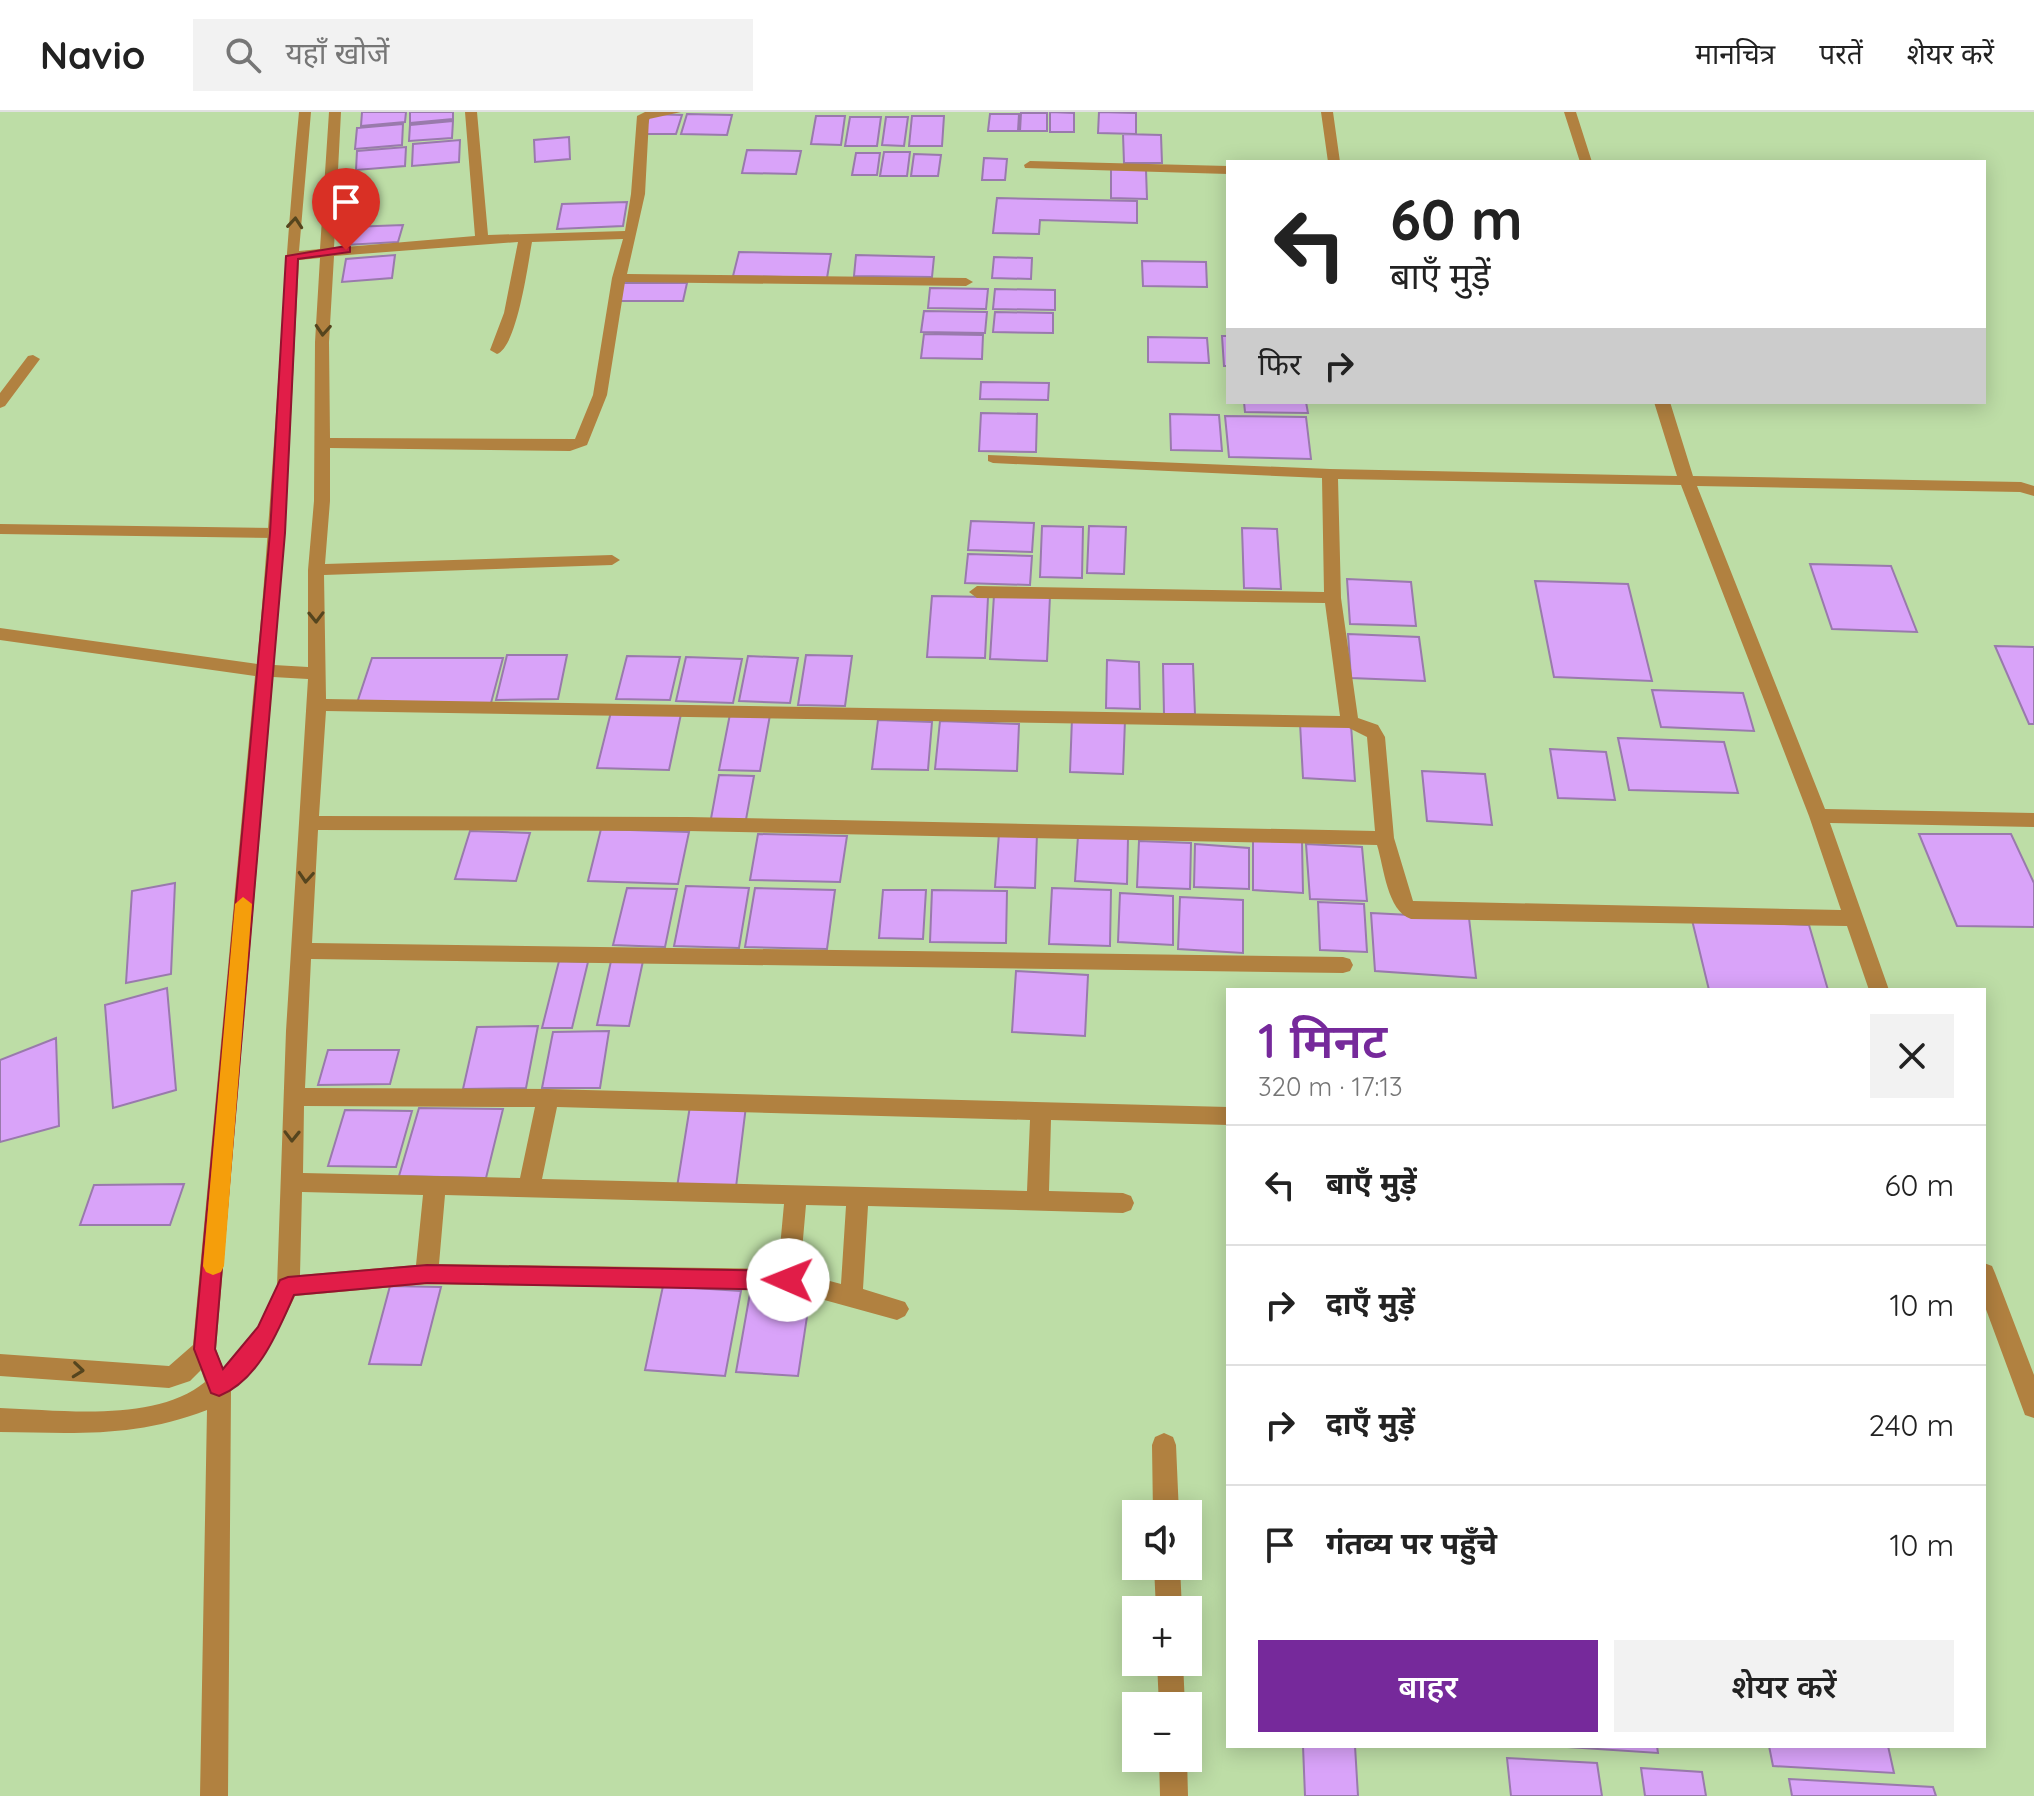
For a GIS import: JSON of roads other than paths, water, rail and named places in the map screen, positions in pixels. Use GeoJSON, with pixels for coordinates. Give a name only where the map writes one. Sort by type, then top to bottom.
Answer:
{"type":"FeatureCollection","features":[{"type":"Feature","properties":{"kind":"street"},"geometry":{"type":"LineString","coordinates":[[214,1796],[219,1386],[204,1349],[277,533],[292,256],[305,112]]}},
{"type":"Feature","properties":{"kind":"street"},"geometry":{"type":"LineString","coordinates":[[0,1420],[118,1422],[170,1412],[199,1402],[240,1369],[266,1334],[288,1286],[293,1097],[317,705],[316,570],[322,501],[322,342],[335,112]]}},
{"type":"Feature","properties":{"kind":"street"},"geometry":{"type":"LineString","coordinates":[[471,112],[482,239]]}},
{"type":"Feature","properties":{"kind":"street"},"geometry":{"type":"LineString","coordinates":[[322,443],[576,445],[584,438],[600,395],[619,278],[631,235],[638,194],[643,116],[675,112]]}},
{"type":"Feature","properties":{"kind":"street"},"geometry":{"type":"LineString","coordinates":[[1327,112],[1334,160]]}},
{"type":"Feature","properties":{"kind":"street"},"geometry":{"type":"LineString","coordinates":[[1570,112],[1585,160]]}},
{"type":"Feature","properties":{"kind":"street"},"geometry":{"type":"LineString","coordinates":[[1030,165],[1226,170]]}},
{"type":"Feature","properties":{"kind":"street"},"geometry":{"type":"LineString","coordinates":[[292,256],[482,239],[631,235]]}},
{"type":"Feature","properties":{"kind":"street"},"geometry":{"type":"LineString","coordinates":[[497,350],[511,313],[526,238]]}},
{"type":"Feature","properties":{"kind":"street"},"geometry":{"type":"LineString","coordinates":[[619,278],[966,282]]}},
{"type":"Feature","properties":{"kind":"street"},"geometry":{"type":"LineString","coordinates":[[0,403],[33,359]]}},
{"type":"Feature","properties":{"kind":"street"},"geometry":{"type":"LineString","coordinates":[[1663,404],[1687,481],[1818,816],[1878,988]]}},
{"type":"Feature","properties":{"kind":"street"},"geometry":{"type":"LineString","coordinates":[[993,458],[1330,474],[2021,487],[2034,491]]}},
{"type":"Feature","properties":{"kind":"street"},"geometry":{"type":"LineString","coordinates":[[1330,474],[1333,598],[1350,722]]}},
{"type":"Feature","properties":{"kind":"street"},"geometry":{"type":"LineString","coordinates":[[0,529],[277,533]]}},
{"type":"Feature","properties":{"kind":"street"},"geometry":{"type":"LineString","coordinates":[[316,570],[612,560]]}},
{"type":"Feature","properties":{"kind":"street"},"geometry":{"type":"LineString","coordinates":[[977,592],[1333,598]]}},
{"type":"Feature","properties":{"kind":"street"},"geometry":{"type":"LineString","coordinates":[[0,653],[8,635],[265,671],[317,673]]}},
{"type":"Feature","properties":{"kind":"street"},"geometry":{"type":"LineString","coordinates":[[317,705],[1350,722],[1372,730],[1378,742],[1385,838],[1404,905],[1416,912],[1852,918]]}},
{"type":"Feature","properties":{"kind":"street"},"geometry":{"type":"LineString","coordinates":[[1818,816],[2034,820]]}},
{"type":"Feature","properties":{"kind":"street"},"geometry":{"type":"LineString","coordinates":[[310,823],[688,824],[1385,838]]}},
{"type":"Feature","properties":{"kind":"street"},"geometry":{"type":"LineString","coordinates":[[301,951],[1343,965]]}},
{"type":"Feature","properties":{"kind":"street"},"geometry":{"type":"LineString","coordinates":[[293,1097],[548,1098],[1226,1116]]}},
{"type":"Feature","properties":{"kind":"street"},"geometry":{"type":"LineString","coordinates":[[529,1186],[548,1098]]}},
{"type":"Feature","properties":{"kind":"street"},"geometry":{"type":"LineString","coordinates":[[1038,1201],[1041,1111]]}},
{"type":"Feature","properties":{"kind":"street"},"geometry":{"type":"LineString","coordinates":[[291,1182],[1123,1203]]}},
{"type":"Feature","properties":{"kind":"street"},"geometry":{"type":"LineString","coordinates":[[427,1274],[435,1186]]}},
{"type":"Feature","properties":{"kind":"street"},"geometry":{"type":"LineString","coordinates":[[788,1280],[796,1194]]}},
{"type":"Feature","properties":{"kind":"street"},"geometry":{"type":"LineString","coordinates":[[851,1298],[858,1195]]}},
{"type":"Feature","properties":{"kind":"street"},"geometry":{"type":"LineString","coordinates":[[288,1286],[427,1274],[788,1280],[897,1309]]}},
{"type":"Feature","properties":{"kind":"street"},"geometry":{"type":"LineString","coordinates":[[1986,1278],[2034,1407]]}},
{"type":"Feature","properties":{"kind":"street"},"geometry":{"type":"LineString","coordinates":[[0,1365],[169,1377],[182,1373],[204,1349]]}},
{"type":"Feature","properties":{"kind":"street"},"geometry":{"type":"LineString","coordinates":[[1164,1445],[1166,1500]]}},
{"type":"Feature","properties":{"kind":"street"},"geometry":{"type":"LineString","coordinates":[[1173,1772],[1174,1796]]}}]}
